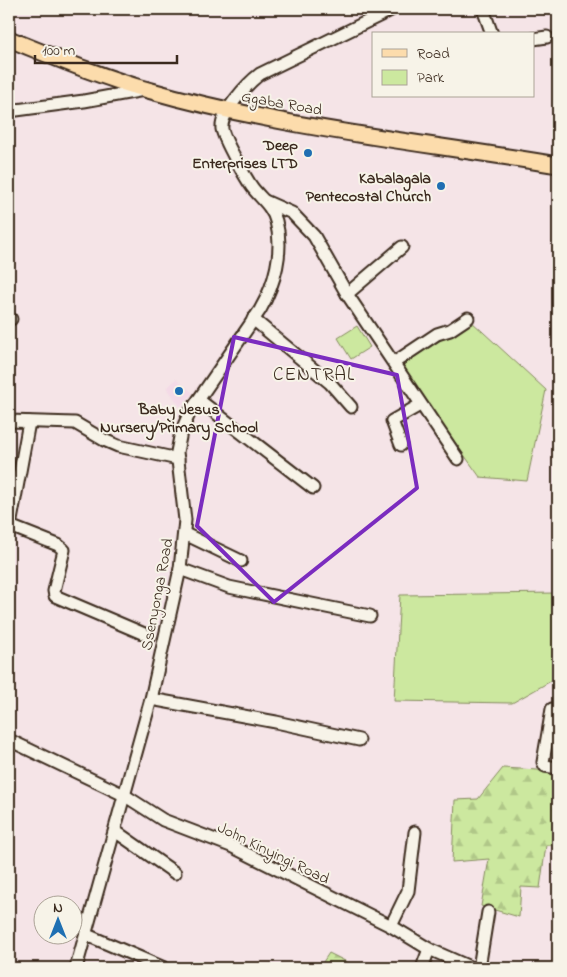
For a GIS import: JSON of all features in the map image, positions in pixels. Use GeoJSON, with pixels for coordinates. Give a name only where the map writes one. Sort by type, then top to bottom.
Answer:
{"type":"FeatureCollection","features":[{"type":"Feature","properties":{"kind":"main road","name":"Ggaba Road"},"geometry":{"type":"LineString","coordinates":[[9,39],[146,90],[229,110],[558,165]]}},
{"type":"Feature","properties":{"kind":"street"},"geometry":{"type":"LineString","coordinates":[[229,110],[244,88],[260,74],[376,12],[393,9]]}},
{"type":"Feature","properties":{"kind":"street"},"geometry":{"type":"LineString","coordinates":[[482,9],[491,32]]}},
{"type":"Feature","properties":{"kind":"street"},"geometry":{"type":"LineString","coordinates":[[534,39],[547,37]]}},
{"type":"Feature","properties":{"kind":"street"},"geometry":{"type":"LineString","coordinates":[[9,111],[146,90]]}},
{"type":"Feature","properties":{"kind":"street","name":"Ssenyonga Road"},"geometry":{"type":"LineString","coordinates":[[76,968],[151,699],[156,639],[180,569],[185,534],[178,459],[181,432],[198,400],[269,293],[278,259],[276,221],[265,200],[253,188],[223,133],[223,124],[229,110]]}},
{"type":"Feature","properties":{"kind":"street"},"geometry":{"type":"LineString","coordinates":[[265,200],[292,213],[314,236],[347,294],[395,362],[420,405],[458,459]]}},
{"type":"Feature","properties":{"kind":"street"},"geometry":{"type":"LineString","coordinates":[[347,294],[402,247]]}},
{"type":"Feature","properties":{"kind":"street"},"geometry":{"type":"LineString","coordinates":[[395,362],[437,334],[450,330],[468,318]]}},
{"type":"Feature","properties":{"kind":"street"},"geometry":{"type":"LineString","coordinates":[[253,319],[330,383],[351,407]]}},
{"type":"Feature","properties":{"kind":"street"},"geometry":{"type":"LineString","coordinates":[[198,400],[313,488]]}},
{"type":"Feature","properties":{"kind":"street"},"geometry":{"type":"LineString","coordinates":[[401,445],[392,421],[420,405]]}},
{"type":"Feature","properties":{"kind":"street"},"geometry":{"type":"LineString","coordinates":[[9,421],[74,423],[118,446],[178,459]]}},
{"type":"Feature","properties":{"kind":"street"},"geometry":{"type":"LineString","coordinates":[[29,422],[10,526],[58,545],[64,550],[55,596],[156,639]]}},
{"type":"Feature","properties":{"kind":"street"},"geometry":{"type":"LineString","coordinates":[[185,534],[241,561]]}},
{"type":"Feature","properties":{"kind":"street"},"geometry":{"type":"LineString","coordinates":[[180,569],[229,587],[370,616]]}},
{"type":"Feature","properties":{"kind":"street"},"geometry":{"type":"LineString","coordinates":[[151,699],[276,722],[359,740]]}},
{"type":"Feature","properties":{"kind":"street"},"geometry":{"type":"LineString","coordinates":[[552,709],[543,762],[545,766],[558,768]]}},
{"type":"Feature","properties":{"kind":"street","name":"John Kinyingi Road"},"geometry":{"type":"LineString","coordinates":[[9,742],[124,795],[163,820],[231,846],[391,926],[429,949],[472,968]]}},
{"type":"Feature","properties":{"kind":"street"},"geometry":{"type":"LineString","coordinates":[[115,831],[175,873]]}},
{"type":"Feature","properties":{"kind":"street"},"geometry":{"type":"LineString","coordinates":[[391,926],[408,891],[415,832]]}},
{"type":"Feature","properties":{"kind":"street"},"geometry":{"type":"LineString","coordinates":[[479,968],[488,912]]}},
{"type":"Feature","properties":{"kind":"street"},"geometry":{"type":"LineString","coordinates":[[87,934],[164,968]]}},
{"type":"Feature","properties":{"kind":"street"},"geometry":{"type":"LineString","coordinates":[[422,968],[429,949]]}},
{"type":"Feature","properties":{"kind":"highlighted area"},"geometry":{"type":"Polygon","coordinates":[[[234,337],[397,375],[417,488],[274,602],[197,526],[234,337]]]}},
{"type":"Feature","properties":{"kind":"shaded area","name":"Baby Jesus Nursery/Primary School"},"geometry":{"type":"Polygon","coordinates":[[[176,379],[193,393],[180,406],[167,388],[176,379]]]}},
{"type":"Feature","properties":{"kind":"green space"},"geometry":{"type":"Polygon","coordinates":[[[471,321],[546,390],[527,481],[480,477],[400,366],[471,321]]]}},
{"type":"Feature","properties":{"kind":"green space"},"geometry":{"type":"Polygon","coordinates":[[[357,326],[370,347],[351,359],[338,338],[357,326]]]}},
{"type":"Feature","properties":{"kind":"green space"},"geometry":{"type":"Polygon","coordinates":[[[558,593],[558,677],[512,703],[394,701],[400,595],[558,593]]]}},
{"type":"Feature","properties":{"kind":"green space"},"geometry":{"type":"Polygon","coordinates":[[[503,768],[555,771],[558,845],[546,845],[540,888],[521,887],[519,917],[481,906],[489,859],[452,862],[455,800],[478,799],[503,768]]]}},
{"type":"Feature","properties":{"kind":"green space"},"geometry":{"type":"Polygon","coordinates":[[[329,953],[359,968],[319,968],[329,953]]]}},
{"type":"Feature","properties":{"kind":"place","name":"Deep Enterprises LTD"},"geometry":{"type":"Point","coordinates":[308,153]}},
{"type":"Feature","properties":{"kind":"place","name":"Kabalagala Pentecostal Church"},"geometry":{"type":"Point","coordinates":[441,186]}},
{"type":"Feature","properties":{"kind":"place","name":"Baby Jesus Nursery/Primary School"},"geometry":{"type":"Point","coordinates":[179,391]}},
{"type":"Feature","properties":{"kind":"district","name":"CENTRAL"},"geometry":{"type":"Point","coordinates":[314,373]}}]}
